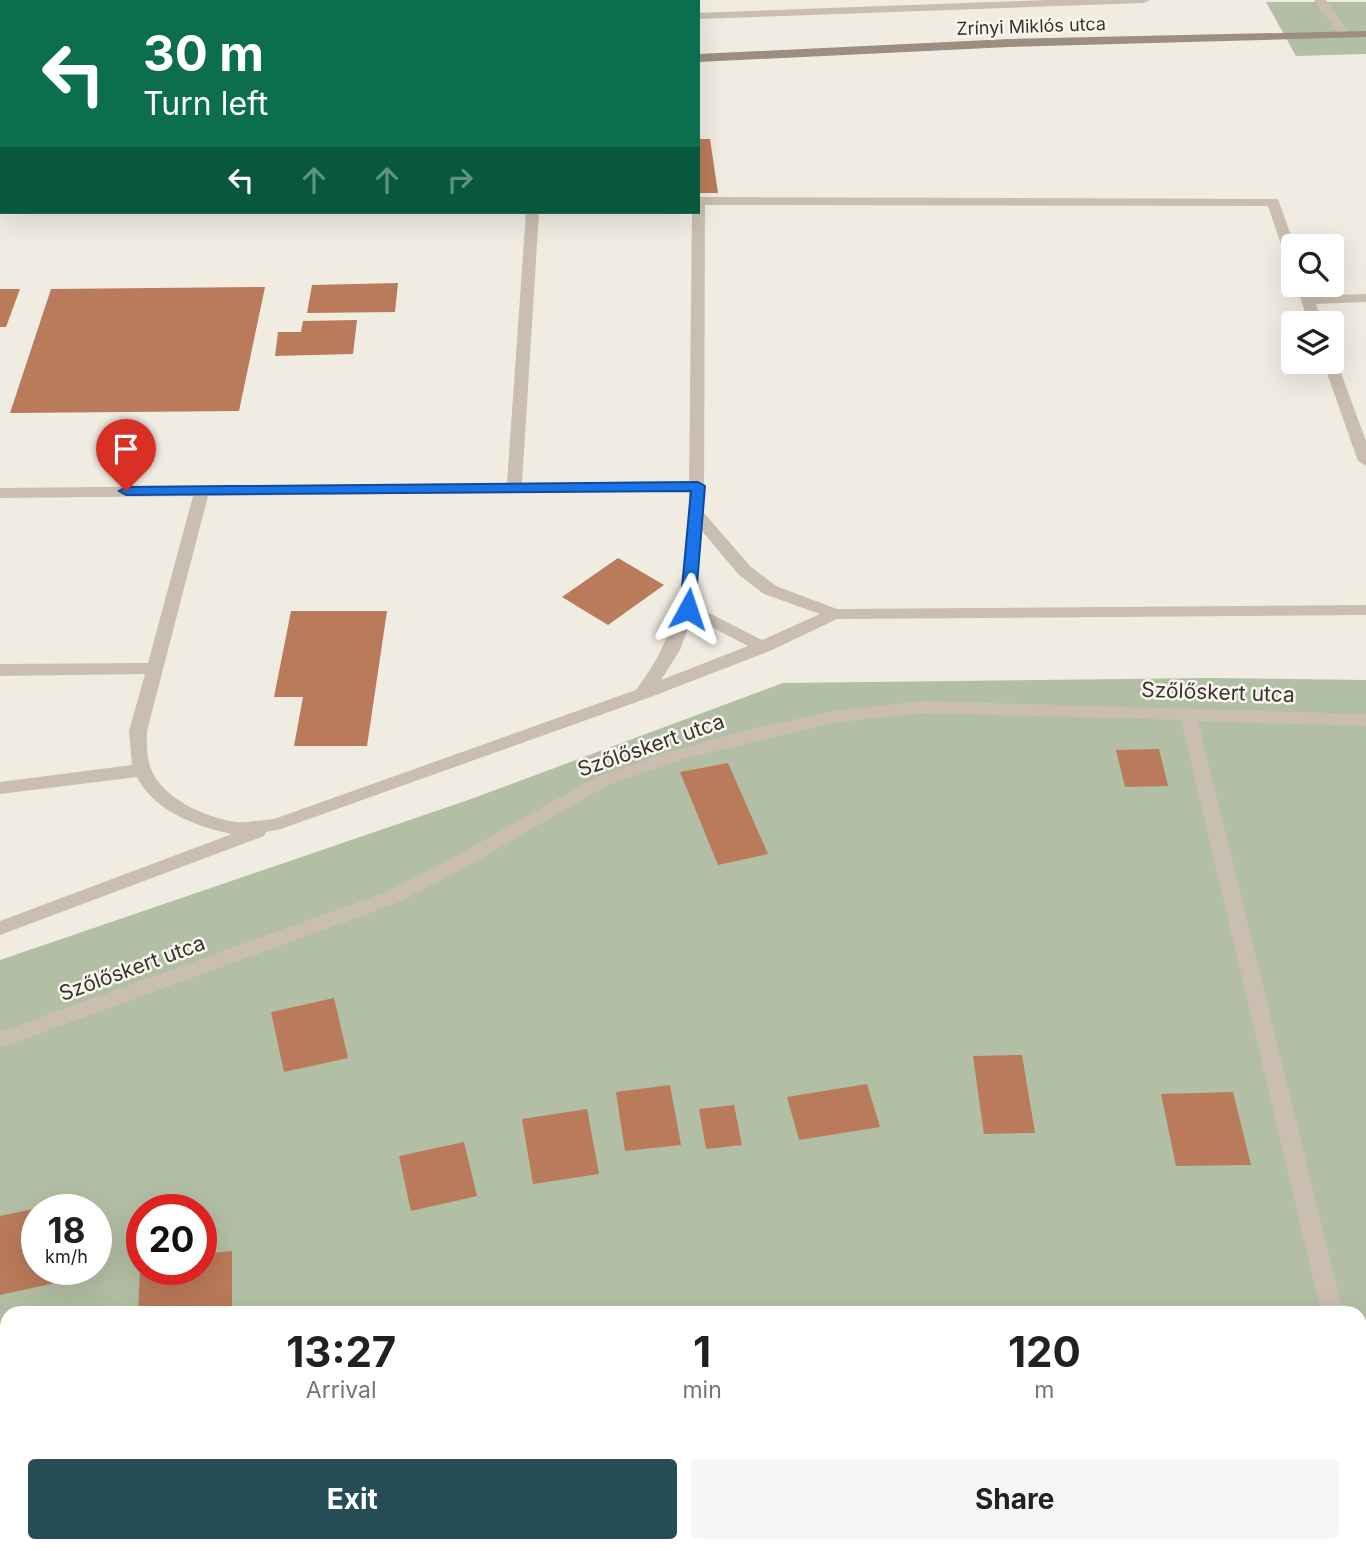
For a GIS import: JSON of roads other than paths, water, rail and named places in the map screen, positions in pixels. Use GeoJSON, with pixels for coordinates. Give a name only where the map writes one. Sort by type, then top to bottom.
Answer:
{"type":"FeatureCollection","features":[{"type":"Feature","properties":{"kind":"main road","name":"Zrínyi Miklós utca"},"geometry":{"type":"LineString","coordinates":[[700,58],[1009,43],[1366,34]]}},
{"type":"Feature","properties":{"kind":"street"},"geometry":{"type":"LineString","coordinates":[[700,16],[1144,0]]}},
{"type":"Feature","properties":{"kind":"street"},"geometry":{"type":"LineString","coordinates":[[1320,0],[1345,34]]}},
{"type":"Feature","properties":{"kind":"street"},"geometry":{"type":"LineString","coordinates":[[700,201],[1273,202],[1284,234]]}},
{"type":"Feature","properties":{"kind":"street"},"geometry":{"type":"LineString","coordinates":[[514,489],[532,214]]}},
{"type":"Feature","properties":{"kind":"street"},"geometry":{"type":"LineString","coordinates":[[642,694],[665,666],[677,642],[688,609],[698,486],[699,214]]}},
{"type":"Feature","properties":{"kind":"street"},"geometry":{"type":"LineString","coordinates":[[1307,297],[1312,311]]}},
{"type":"Feature","properties":{"kind":"street"},"geometry":{"type":"LineString","coordinates":[[1308,300],[1366,298]]}},
{"type":"Feature","properties":{"kind":"street"},"geometry":{"type":"LineString","coordinates":[[1334,374],[1366,461]]}},
{"type":"Feature","properties":{"kind":"street"},"geometry":{"type":"LineString","coordinates":[[0,493],[698,486]]}},
{"type":"Feature","properties":{"kind":"street"},"geometry":{"type":"LineString","coordinates":[[202,490],[138,731],[142,770],[154,789],[177,807],[211,822],[238,828],[275,825]]}},
{"type":"Feature","properties":{"kind":"street"},"geometry":{"type":"LineString","coordinates":[[696,514],[745,572],[770,590],[835,614],[1366,610]]}},
{"type":"Feature","properties":{"kind":"street"},"geometry":{"type":"LineString","coordinates":[[688,609],[764,647]]}},
{"type":"Feature","properties":{"kind":"street"},"geometry":{"type":"LineString","coordinates":[[0,928],[275,825],[642,694],[764,647],[835,614]]}},
{"type":"Feature","properties":{"kind":"street"},"geometry":{"type":"LineString","coordinates":[[0,670],[156,668]]}},
{"type":"Feature","properties":{"kind":"street","name":"Szőlőskert utca"},"geometry":{"type":"LineString","coordinates":[[0,1040],[390,898],[455,865],[523,824],[602,782],[736,739],[833,717],[922,707],[1366,720]]}},
{"type":"Feature","properties":{"kind":"street"},"geometry":{"type":"LineString","coordinates":[[1188,713],[1331,1306]]}},
{"type":"Feature","properties":{"kind":"street"},"geometry":{"type":"LineString","coordinates":[[0,788],[142,770]]}}]}
